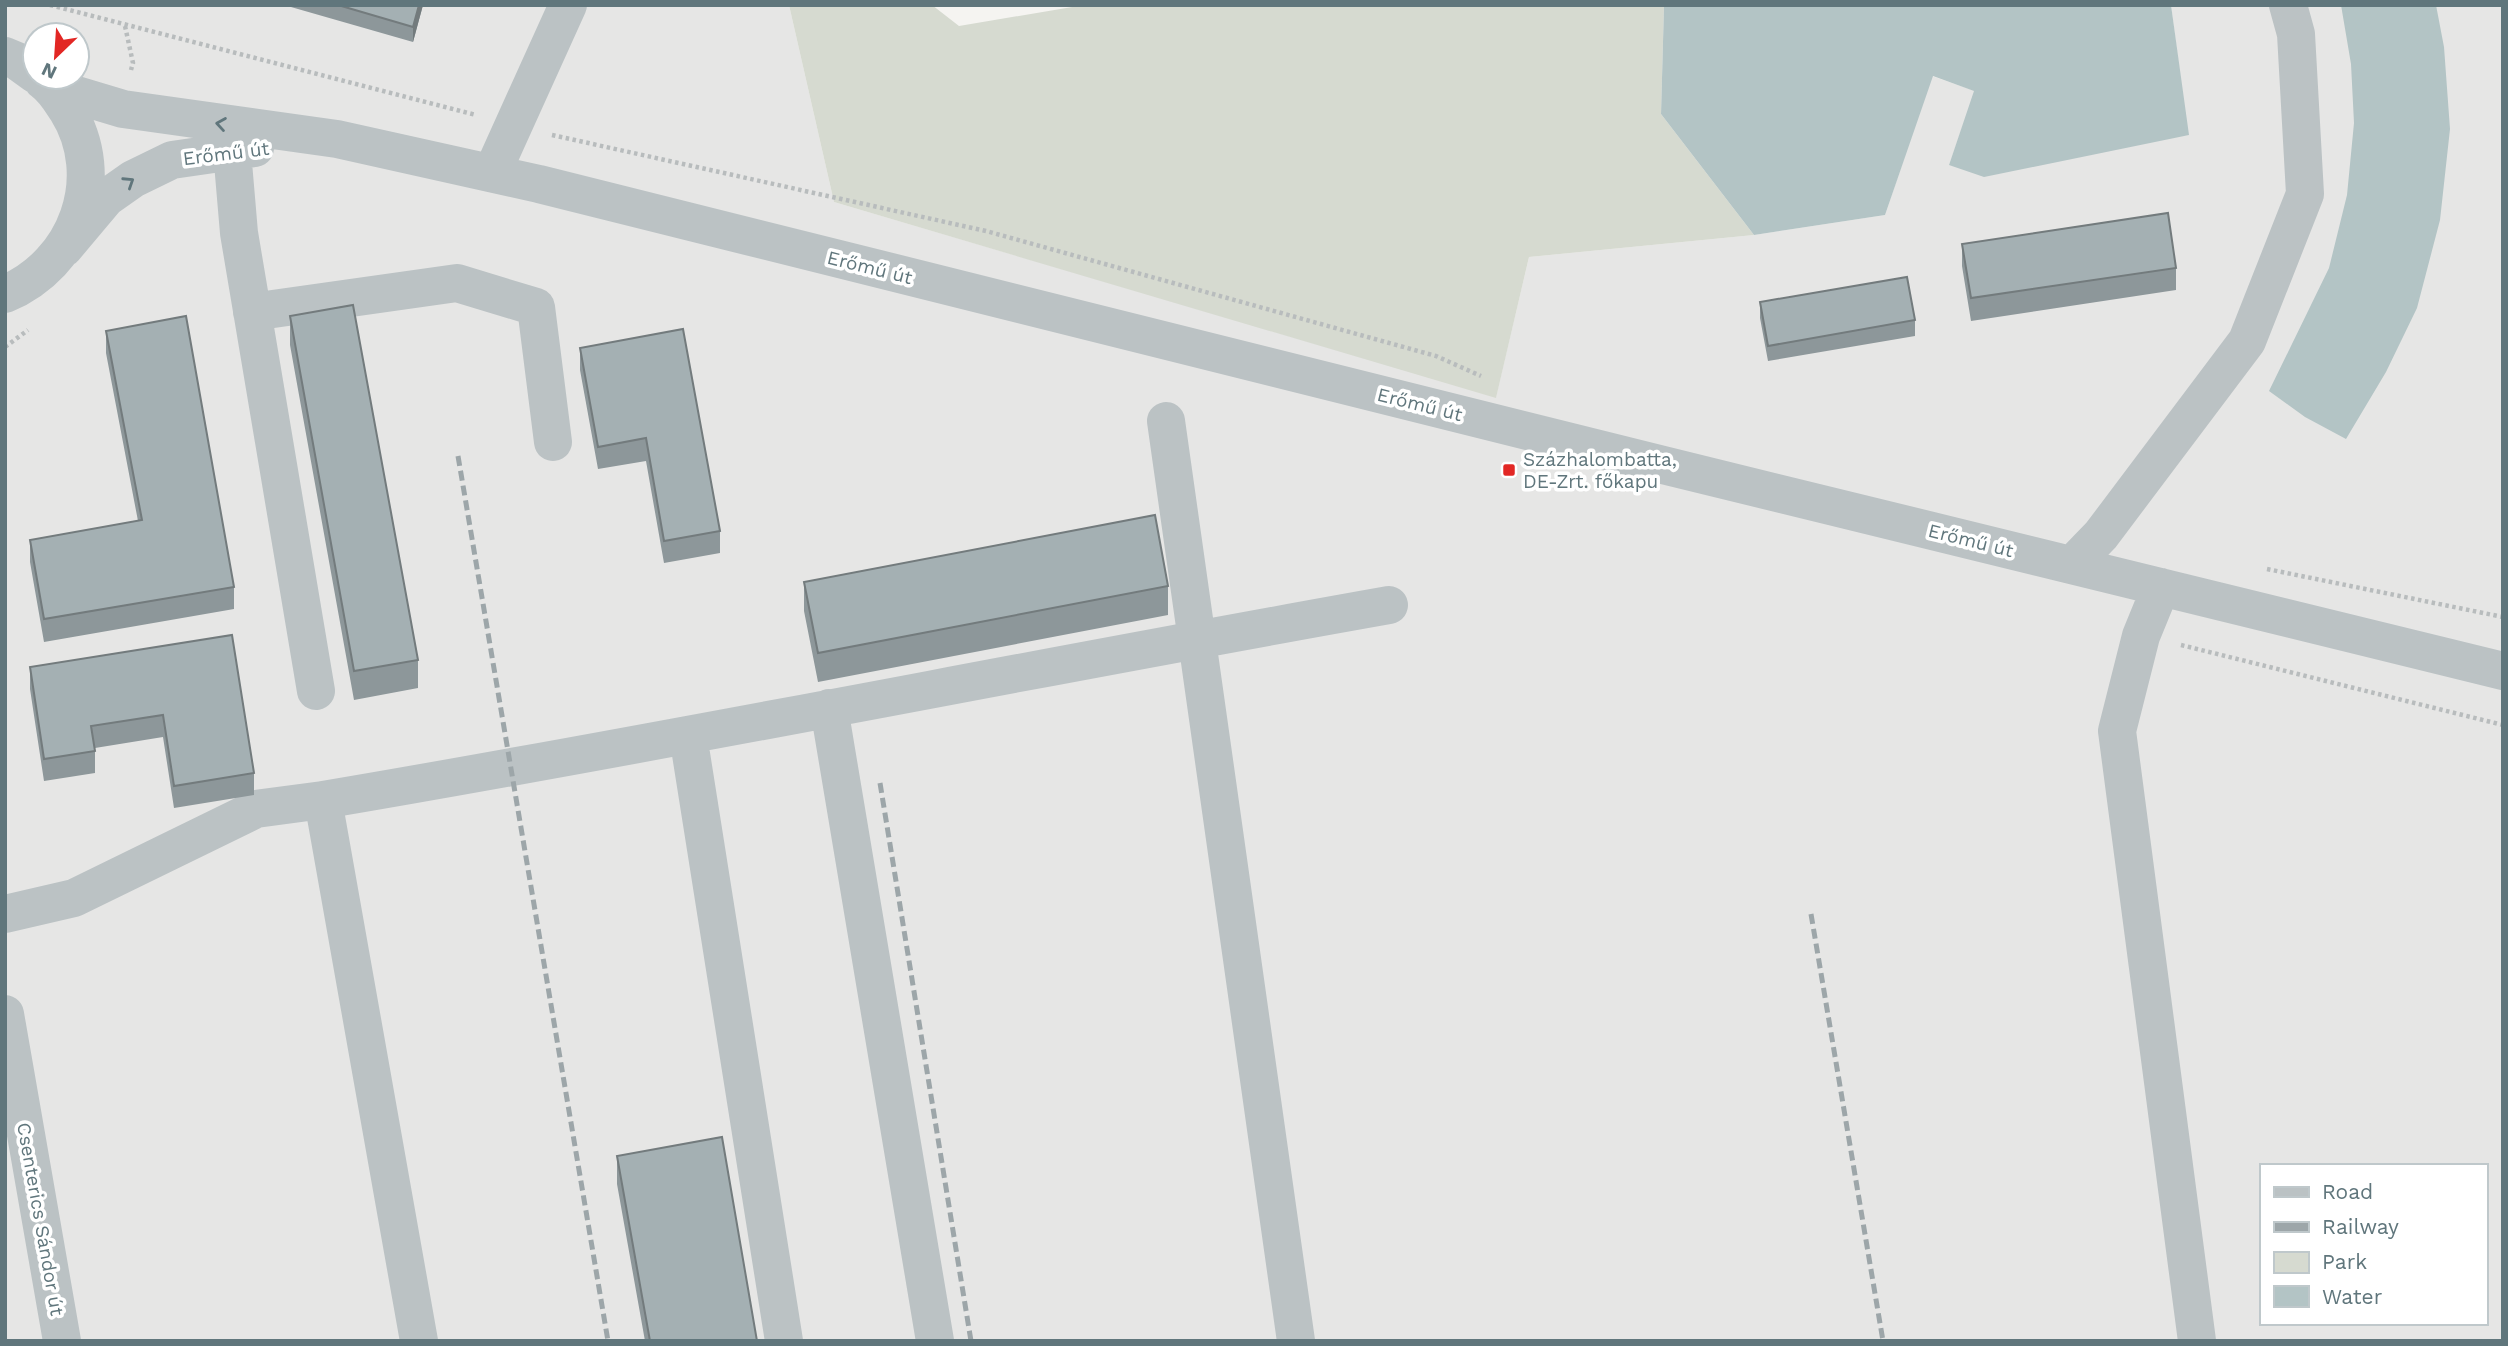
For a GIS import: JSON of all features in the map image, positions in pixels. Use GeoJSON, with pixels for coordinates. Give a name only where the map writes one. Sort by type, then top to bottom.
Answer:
{"type":"FeatureCollection","features":[{"type":"Feature","properties":{"kind":"street"},"geometry":{"type":"LineString","coordinates":[[492,173],[568,5]]}},
{"type":"Feature","properties":{"kind":"street"},"geometry":{"type":"LineString","coordinates":[[2072,565],[2101,535],[2247,341],[2305,194],[2297,34],[2288,5]]}},
{"type":"Feature","properties":{"kind":"street"},"geometry":{"type":"LineString","coordinates":[[5,56],[21,64]]}},
{"type":"Feature","properties":{"kind":"street"},"geometry":{"type":"LineString","coordinates":[[50,91],[77,126],[87,169],[83,207],[64,248]]}},
{"type":"Feature","properties":{"kind":"street","name":"Erőmű út"},"geometry":{"type":"LineString","coordinates":[[73,91],[123,109],[337,139],[492,173],[2503,671]]}},
{"type":"Feature","properties":{"kind":"street","name":"Erőmű út"},"geometry":{"type":"LineString","coordinates":[[6,295],[33,279],[64,248],[106,198],[133,179],[172,160],[337,139]]}},
{"type":"Feature","properties":{"kind":"street"},"geometry":{"type":"LineString","coordinates":[[232,151],[239,233],[316,691]]}},
{"type":"Feature","properties":{"kind":"street"},"geometry":{"type":"LineString","coordinates":[[252,312],[457,283],[536,307],[554,442]]}},
{"type":"Feature","properties":{"kind":"street"},"geometry":{"type":"LineString","coordinates":[[1166,421],[1296,1341]]}},
{"type":"Feature","properties":{"kind":"street"},"geometry":{"type":"LineString","coordinates":[[2161,587],[2141,635],[2117,731],[2197,1341]]}},
{"type":"Feature","properties":{"kind":"street"},"geometry":{"type":"LineString","coordinates":[[5,914],[74,898],[256,809],[511,768],[1389,605]]}},
{"type":"Feature","properties":{"kind":"street"},"geometry":{"type":"LineString","coordinates":[[829,708],[935,1341]]}},
{"type":"Feature","properties":{"kind":"street"},"geometry":{"type":"LineString","coordinates":[[688,735],[784,1341]]}},
{"type":"Feature","properties":{"kind":"street"},"geometry":{"type":"LineString","coordinates":[[323,800],[419,1341]]}},
{"type":"Feature","properties":{"kind":"street","name":"Csenterics Sándor út"},"geometry":{"type":"LineString","coordinates":[[5,1014],[62,1341]]}},
{"type":"Feature","properties":{"kind":"path"},"geometry":{"type":"LineString","coordinates":[[50,5],[420,99],[514,126],[986,231],[1436,356],[1483,377]]}},
{"type":"Feature","properties":{"kind":"path"},"geometry":{"type":"LineString","coordinates":[[2262,568],[2503,617]]}},
{"type":"Feature","properties":{"kind":"path"},"geometry":{"type":"LineString","coordinates":[[2141,635],[2503,725]]}},
{"type":"Feature","properties":{"kind":"shaded area"},"geometry":{"type":"Polygon","coordinates":[[[5,5],[789,5],[834,202],[1496,397],[1529,257],[1754,235],[1885,215],[1932,76],[1975,91],[1949,165],[2188,135],[2171,5],[2503,5],[2503,1341],[5,1341],[5,5]]]}},
{"type":"Feature","properties":{"kind":"green space"},"geometry":{"type":"Polygon","coordinates":[[[789,5],[932,5],[959,26],[1084,5],[1664,5],[1661,114],[1754,235],[1529,257],[1496,398],[834,202],[789,5]]]}},
{"type":"Feature","properties":{"kind":"water"},"geometry":{"type":"Polygon","coordinates":[[[1664,5],[2171,5],[2189,135],[1984,177],[1949,165],[1974,91],[1933,76],[1885,215],[1754,235],[1661,114],[1664,5]]]}},
{"type":"Feature","properties":{"kind":"water"},"geometry":{"type":"Polygon","coordinates":[[[2341,5],[2436,5],[2444,47],[2450,129],[2440,220],[2417,308],[2386,372],[2346,439],[2305,417],[2269,391],[2329,268],[2347,195],[2354,123],[2351,64],[2341,5]]]}},
{"type":"Feature","properties":{"kind":"building"},"geometry":{"type":"Polygon","coordinates":[[[338,5],[419,5],[413,27],[338,5]]]}},
{"type":"Feature","properties":{"kind":"building"},"geometry":{"type":"Polygon","coordinates":[[[2168,213],[2176,268],[1971,298],[1962,244],[2168,213]]]}},
{"type":"Feature","properties":{"kind":"building"},"geometry":{"type":"Polygon","coordinates":[[[1907,277],[1915,320],[1768,346],[1760,302],[1907,277]]]}},
{"type":"Feature","properties":{"kind":"building"},"geometry":{"type":"Polygon","coordinates":[[[353,305],[418,660],[354,671],[290,316],[353,305]]]}},
{"type":"Feature","properties":{"kind":"building"},"geometry":{"type":"Polygon","coordinates":[[[186,316],[234,587],[44,619],[30,540],[142,520],[106,331],[186,316]]]}},
{"type":"Feature","properties":{"kind":"building"},"geometry":{"type":"Polygon","coordinates":[[[683,329],[720,531],[664,541],[646,438],[598,447],[580,348],[683,329]]]}},
{"type":"Feature","properties":{"kind":"building"},"geometry":{"type":"Polygon","coordinates":[[[1155,515],[1168,586],[818,653],[804,582],[1155,515]]]}},
{"type":"Feature","properties":{"kind":"building"},"geometry":{"type":"Polygon","coordinates":[[[232,635],[254,773],[174,786],[163,715],[91,726],[95,751],[44,759],[30,667],[232,635]]]}},
{"type":"Feature","properties":{"kind":"building"},"geometry":{"type":"Polygon","coordinates":[[[722,1137],[757,1341],[650,1341],[617,1156],[722,1137]]]}},
{"type":"Feature","properties":{"kind":"railway"},"geometry":{"type":"LineString","coordinates":[[458,456],[608,1341]]}},
{"type":"Feature","properties":{"kind":"railway"},"geometry":{"type":"LineString","coordinates":[[880,783],[971,1341]]}},
{"type":"Feature","properties":{"kind":"railway"},"geometry":{"type":"LineString","coordinates":[[1811,914],[1883,1341]]}},
{"type":"Feature","properties":{"kind":"place","name":"Százhalombatta, DE-Zrt. főkapu"},"geometry":{"type":"Point","coordinates":[1509,470]}}]}
